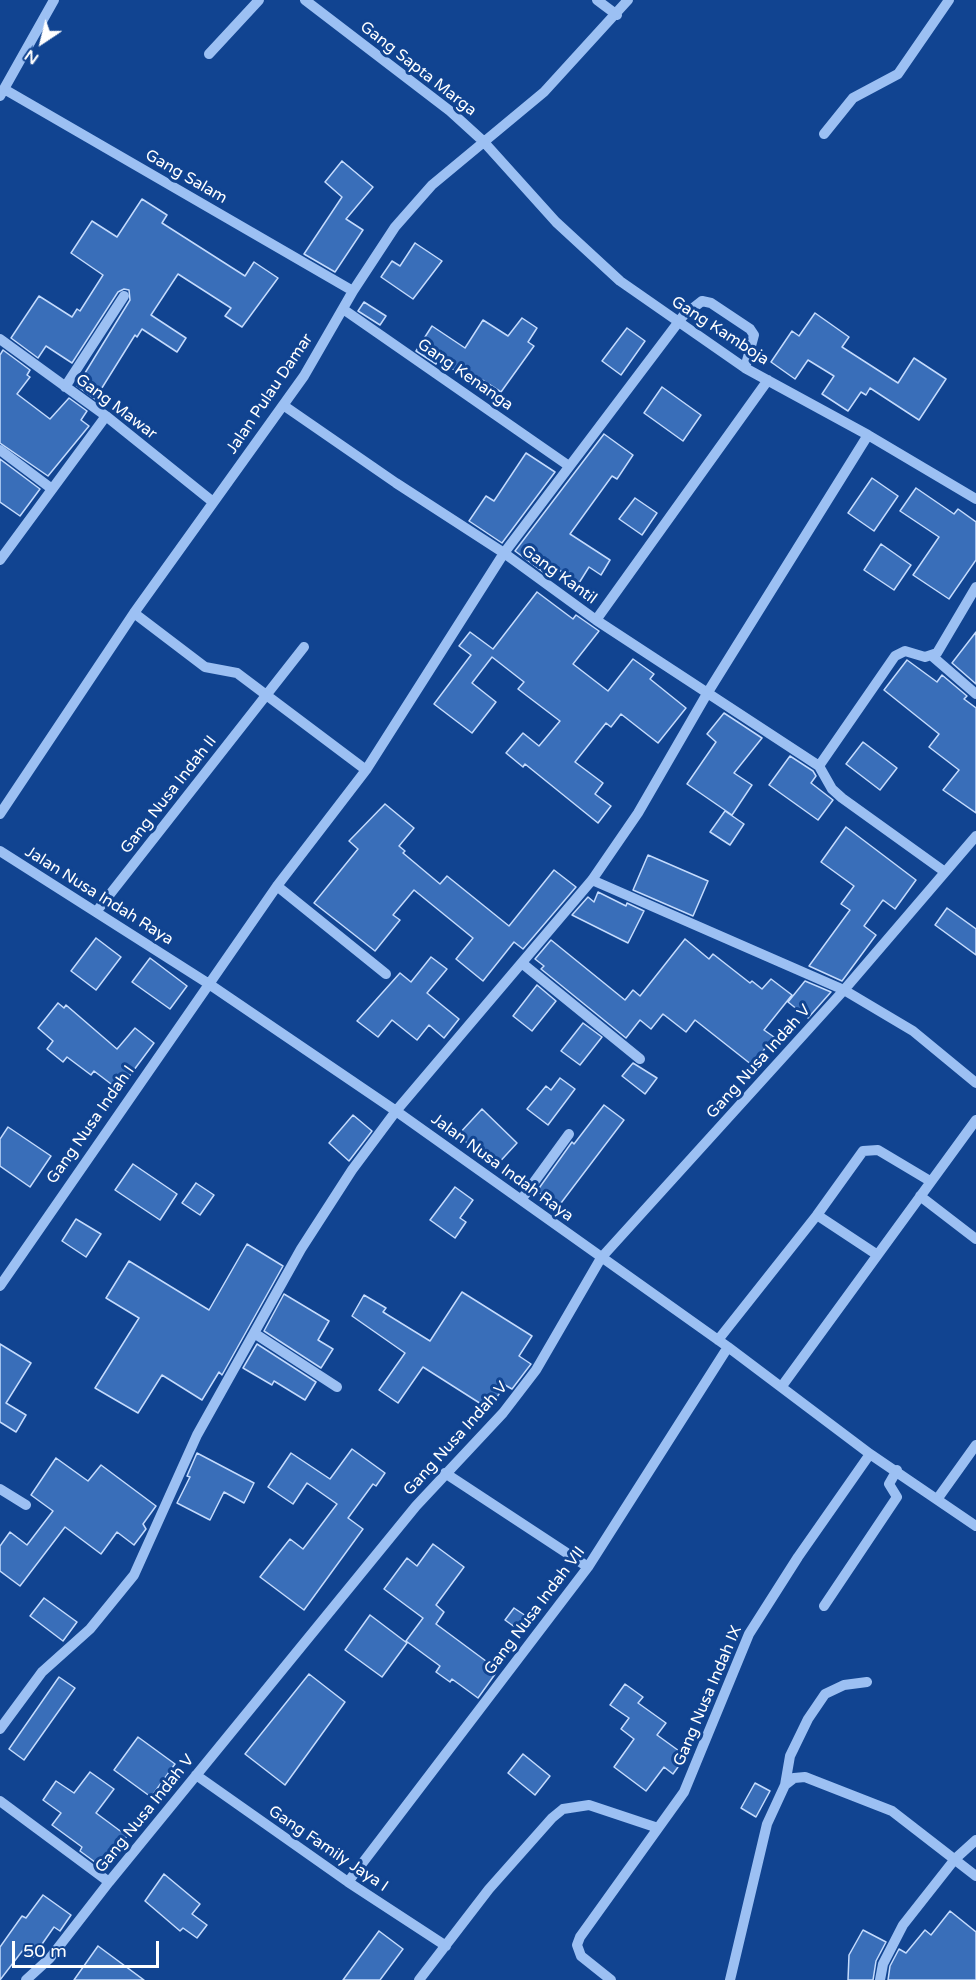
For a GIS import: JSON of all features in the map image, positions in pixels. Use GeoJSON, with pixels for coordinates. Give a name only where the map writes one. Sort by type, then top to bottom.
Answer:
{"type":"FeatureCollection","features":[{"type":"Feature","properties":{"kind":"street"},"geometry":{"type":"LineString","coordinates":[[2,92],[54,0]]}},
{"type":"Feature","properties":{"kind":"street"},"geometry":{"type":"LineString","coordinates":[[209,54],[259,0]]}},
{"type":"Feature","properties":{"kind":"street","name":"Gang Sapta Marga"},"geometry":{"type":"LineString","coordinates":[[305,0],[450,111],[483,141]]}},
{"type":"Feature","properties":{"kind":"street"},"geometry":{"type":"LineString","coordinates":[[597,0],[617,15]]}},
{"type":"Feature","properties":{"kind":"street","name":"Jalan Pulau Damar"},"geometry":{"type":"LineString","coordinates":[[0,813],[134,613],[304,376],[352,291],[395,227],[432,184],[544,92],[617,15],[628,0]]}},
{"type":"Feature","properties":{"kind":"street"},"geometry":{"type":"LineString","coordinates":[[824,134],[853,98],[898,74],[949,0]]}},
{"type":"Feature","properties":{"kind":"street","name":"Gang Salam"},"geometry":{"type":"LineString","coordinates":[[2,92],[352,291]]}},
{"type":"Feature","properties":{"kind":"street","name":"Gang Kamboja"},"geometry":{"type":"LineString","coordinates":[[483,141],[556,222],[620,281],[677,323],[745,368],[868,435],[976,499]]}},
{"type":"Feature","properties":{"kind":"street"},"geometry":{"type":"LineString","coordinates":[[65,387],[124,296]]}},
{"type":"Feature","properties":{"kind":"street","name":"Gang Nusa Indah I"},"geometry":{"type":"LineString","coordinates":[[0,1286],[277,886],[366,770],[504,553],[677,323],[702,301],[711,303],[750,329],[754,335],[745,368]]}},
{"type":"Feature","properties":{"kind":"street","name":"Gang Kenanga"},"geometry":{"type":"LineString","coordinates":[[343,309],[569,466]]}},
{"type":"Feature","properties":{"kind":"street","name":"Gang Mawar"},"geometry":{"type":"LineString","coordinates":[[0,339],[106,416],[213,501]]}},
{"type":"Feature","properties":{"kind":"street"},"geometry":{"type":"LineString","coordinates":[[596,620],[768,380]]}},
{"type":"Feature","properties":{"kind":"street","name":"Gang Kantil"},"geometry":{"type":"LineString","coordinates":[[283,405],[396,483],[504,553],[596,620],[819,766]]}},
{"type":"Feature","properties":{"kind":"street"},"geometry":{"type":"LineString","coordinates":[[0,560],[106,416]]}},
{"type":"Feature","properties":{"kind":"street"},"geometry":{"type":"LineString","coordinates":[[0,1729],[42,1672],[90,1629],[134,1575],[197,1436],[301,1249],[352,1170],[396,1111],[523,964],[591,880],[638,813],[708,692],[868,435]]}},
{"type":"Feature","properties":{"kind":"street"},"geometry":{"type":"LineString","coordinates":[[0,450],[52,489]]}},
{"type":"Feature","properties":{"kind":"street"},"geometry":{"type":"LineString","coordinates":[[932,656],[942,646],[976,588]]}},
{"type":"Feature","properties":{"kind":"street"},"geometry":{"type":"LineString","coordinates":[[134,613],[205,667],[237,673],[366,770]]}},
{"type":"Feature","properties":{"kind":"street","name":"Gang Nusa Indah II"},"geometry":{"type":"LineString","coordinates":[[96,912],[304,647]]}},
{"type":"Feature","properties":{"kind":"street"},"geometry":{"type":"LineString","coordinates":[[945,872],[842,798],[832,789],[819,766],[895,656],[905,651],[932,656],[976,694]]}},
{"type":"Feature","properties":{"kind":"street","name":"Gang Nusa Indah V"},"geometry":{"type":"LineString","coordinates":[[26,1980],[50,1958],[196,1775],[445,1473],[486,1433],[530,1378],[601,1257],[844,990],[976,836]]}},
{"type":"Feature","properties":{"kind":"street","name":"Jalan Nusa Indah Raya"},"geometry":{"type":"LineString","coordinates":[[0,851],[209,984],[396,1111],[782,1386],[870,1454],[897,1470],[976,1526]]}},
{"type":"Feature","properties":{"kind":"street"},"geometry":{"type":"LineString","coordinates":[[591,880],[844,990],[913,1031],[976,1083]]}},
{"type":"Feature","properties":{"kind":"street"},"geometry":{"type":"LineString","coordinates":[[277,886],[386,974]]}},
{"type":"Feature","properties":{"kind":"street"},"geometry":{"type":"LineString","coordinates":[[523,964],[640,1059]]}},
{"type":"Feature","properties":{"kind":"street"},"geometry":{"type":"LineString","coordinates":[[782,1386],[876,1254],[976,1120]]}},
{"type":"Feature","properties":{"kind":"street"},"geometry":{"type":"LineString","coordinates":[[521,1200],[569,1134]]}},
{"type":"Feature","properties":{"kind":"street"},"geometry":{"type":"LineString","coordinates":[[718,1340],[817,1215],[862,1151],[878,1150],[930,1182]]}},
{"type":"Feature","properties":{"kind":"street"},"geometry":{"type":"LineString","coordinates":[[920,1196],[976,1239]]}},
{"type":"Feature","properties":{"kind":"street"},"geometry":{"type":"LineString","coordinates":[[817,1215],[876,1254]]}},
{"type":"Feature","properties":{"kind":"street"},"geometry":{"type":"LineString","coordinates":[[254,1333],[338,1388]]}},
{"type":"Feature","properties":{"kind":"street","name":"Gang Nusa Indah VII"},"geometry":{"type":"LineString","coordinates":[[348,1882],[588,1567],[728,1347]]}},
{"type":"Feature","properties":{"kind":"street"},"geometry":{"type":"LineString","coordinates":[[938,1498],[976,1445]]}},
{"type":"Feature","properties":{"kind":"street","name":"Gang Nusa Indah IX"},"geometry":{"type":"LineString","coordinates":[[611,1980],[581,1956],[578,1950],[580,1937],[684,1792],[749,1634],[798,1557],[870,1454]]}},
{"type":"Feature","properties":{"kind":"street"},"geometry":{"type":"LineString","coordinates":[[824,1606],[897,1497],[889,1484],[897,1470]]}},
{"type":"Feature","properties":{"kind":"street"},"geometry":{"type":"LineString","coordinates":[[445,1473],[588,1567]]}},
{"type":"Feature","properties":{"kind":"street"},"geometry":{"type":"LineString","coordinates":[[0,1489],[26,1505]]}},
{"type":"Feature","properties":{"kind":"street"},"geometry":{"type":"LineString","coordinates":[[730,1980],[767,1824],[785,1785],[790,1756],[808,1719],[825,1694],[844,1685],[867,1682]]}},
{"type":"Feature","properties":{"kind":"street","name":"Gang Family Jaya I"},"geometry":{"type":"LineString","coordinates":[[196,1775],[348,1882],[446,1946]]}},
{"type":"Feature","properties":{"kind":"street"},"geometry":{"type":"LineString","coordinates":[[785,1785],[794,1778],[805,1777],[892,1811],[976,1876]]}},
{"type":"Feature","properties":{"kind":"street"},"geometry":{"type":"LineString","coordinates":[[0,1801],[109,1882]]}},
{"type":"Feature","properties":{"kind":"street"},"geometry":{"type":"LineString","coordinates":[[419,1980],[489,1889],[552,1818],[564,1809],[590,1805],[658,1828]]}},
{"type":"Feature","properties":{"kind":"street"},"geometry":{"type":"LineString","coordinates":[[880,1980],[883,1964],[903,1925],[955,1859],[976,1840]]}},
{"type":"Feature","properties":{"kind":"building"},"geometry":{"type":"Polygon","coordinates":[[[342,161],[373,187],[346,219],[363,230],[335,272],[304,254],[342,197],[325,182],[342,161]]]}},
{"type":"Feature","properties":{"kind":"building"},"geometry":{"type":"Polygon","coordinates":[[[142,199],[167,215],[162,223],[245,276],[254,262],[278,278],[242,327],[225,316],[231,308],[178,274],[151,315],[186,338],[177,352],[142,329],[137,337],[135,335],[95,399],[77,386],[130,300],[129,290],[124,289],[118,292],[72,363],[46,346],[38,358],[11,338],[39,296],[72,317],[77,309],[80,311],[103,275],[71,253],[92,221],[117,237],[142,199]]]}},
{"type":"Feature","properties":{"kind":"building"},"geometry":{"type":"Polygon","coordinates":[[[415,243],[442,261],[413,299],[381,277],[392,261],[400,266],[415,243]]]}},
{"type":"Feature","properties":{"kind":"building"},"geometry":{"type":"Polygon","coordinates":[[[364,302],[386,316],[380,325],[358,311],[364,302]]]}},
{"type":"Feature","properties":{"kind":"building"},"geometry":{"type":"Polygon","coordinates":[[[815,313],[849,337],[842,347],[898,383],[914,358],[946,379],[919,420],[870,388],[866,395],[861,392],[848,411],[822,394],[834,376],[808,360],[795,379],[771,362],[792,331],[799,336],[815,313]]]}},
{"type":"Feature","properties":{"kind":"building"},"geometry":{"type":"Polygon","coordinates":[[[522,318],[537,328],[528,342],[534,346],[501,392],[476,376],[472,382],[439,360],[436,364],[416,351],[432,326],[465,348],[483,320],[508,336],[522,318]]]}},
{"type":"Feature","properties":{"kind":"building"},"geometry":{"type":"Polygon","coordinates":[[[627,328],[645,341],[621,375],[602,361],[627,328]]]}},
{"type":"Feature","properties":{"kind":"building"},"geometry":{"type":"Polygon","coordinates":[[[3,350],[30,370],[27,375],[30,377],[17,394],[50,419],[69,398],[87,411],[81,420],[89,426],[48,476],[0,443],[0,355],[3,350]]]}},
{"type":"Feature","properties":{"kind":"building"},"geometry":{"type":"Polygon","coordinates":[[[662,387],[701,415],[683,441],[644,413],[662,387]]]}},
{"type":"Feature","properties":{"kind":"building"},"geometry":{"type":"Polygon","coordinates":[[[604,434],[633,455],[617,479],[612,476],[570,534],[610,560],[601,575],[589,567],[579,583],[553,566],[547,575],[515,551],[604,434]]]}},
{"type":"Feature","properties":{"kind":"building"},"geometry":{"type":"Polygon","coordinates":[[[526,453],[555,472],[502,543],[469,521],[486,496],[494,501],[526,453]]]}},
{"type":"Feature","properties":{"kind":"building"},"geometry":{"type":"Polygon","coordinates":[[[0,459],[40,489],[20,516],[0,502],[0,459]]]}},
{"type":"Feature","properties":{"kind":"building"},"geometry":{"type":"Polygon","coordinates":[[[872,478],[898,496],[874,531],[848,513],[872,478]]]}},
{"type":"Feature","properties":{"kind":"building"},"geometry":{"type":"Polygon","coordinates":[[[916,488],[954,514],[958,509],[976,522],[976,560],[949,599],[913,575],[939,537],[900,511],[916,488]]]}},
{"type":"Feature","properties":{"kind":"building"},"geometry":{"type":"Polygon","coordinates":[[[635,498],[657,513],[642,535],[619,519],[635,498]]]}},
{"type":"Feature","properties":{"kind":"building"},"geometry":{"type":"Polygon","coordinates":[[[881,544],[911,565],[894,590],[864,570],[881,544]]]}},
{"type":"Feature","properties":{"kind":"building"},"geometry":{"type":"Polygon","coordinates":[[[537,592],[573,619],[576,615],[599,631],[573,664],[608,691],[633,659],[654,674],[650,679],[686,708],[658,743],[621,714],[611,727],[606,723],[575,762],[603,783],[595,794],[611,806],[598,823],[525,764],[523,767],[506,753],[523,733],[539,746],[560,721],[518,689],[524,682],[492,657],[472,683],[496,702],[472,733],[434,704],[471,655],[459,646],[470,632],[493,649],[537,592]]]}},
{"type":"Feature","properties":{"kind":"building"},"geometry":{"type":"Polygon","coordinates":[[[976,632],[976,684],[952,663],[976,632]]]}},
{"type":"Feature","properties":{"kind":"building"},"geometry":{"type":"Polygon","coordinates":[[[907,660],[937,682],[942,675],[967,696],[964,699],[976,708],[976,813],[943,790],[959,770],[929,747],[939,734],[884,690],[907,660]]]}},
{"type":"Feature","properties":{"kind":"building"},"geometry":{"type":"Polygon","coordinates":[[[724,713],[762,738],[734,773],[752,785],[732,815],[687,784],[716,742],[707,734],[724,713]]]}},
{"type":"Feature","properties":{"kind":"building"},"geometry":{"type":"Polygon","coordinates":[[[863,742],[897,768],[880,790],[846,764],[863,742]]]}},
{"type":"Feature","properties":{"kind":"building"},"geometry":{"type":"Polygon","coordinates":[[[790,756],[813,771],[816,776],[811,783],[833,800],[818,820],[769,785],[790,756]]]}},
{"type":"Feature","properties":{"kind":"building"},"geometry":{"type":"Polygon","coordinates":[[[385,804],[414,828],[399,846],[405,851],[403,853],[440,884],[447,876],[509,926],[554,870],[576,887],[523,949],[514,942],[483,981],[456,959],[473,938],[414,890],[393,915],[400,920],[375,951],[314,903],[358,849],[349,841],[385,804]]]}},
{"type":"Feature","properties":{"kind":"building"},"geometry":{"type":"Polygon","coordinates":[[[725,811],[744,824],[730,845],[710,832],[725,811]]]}},
{"type":"Feature","properties":{"kind":"building"},"geometry":{"type":"Polygon","coordinates":[[[846,827],[916,880],[895,909],[883,900],[864,926],[876,935],[842,981],[809,966],[850,910],[841,904],[854,886],[821,862],[846,827]]]}},
{"type":"Feature","properties":{"kind":"building"},"geometry":{"type":"Polygon","coordinates":[[[648,855],[708,881],[693,916],[633,890],[648,855]]]}},
{"type":"Feature","properties":{"kind":"building"},"geometry":{"type":"Polygon","coordinates":[[[598,892],[626,906],[627,903],[644,911],[628,943],[572,915],[588,897],[594,902],[598,892]]]}},
{"type":"Feature","properties":{"kind":"building"},"geometry":{"type":"Polygon","coordinates":[[[947,908],[976,929],[976,955],[935,925],[947,908]]]}},
{"type":"Feature","properties":{"kind":"building"},"geometry":{"type":"Polygon","coordinates":[[[96,938],[121,957],[96,990],[71,971],[96,938]]]}},
{"type":"Feature","properties":{"kind":"building"},"geometry":{"type":"Polygon","coordinates":[[[685,939],[709,959],[713,954],[750,983],[752,981],[762,989],[771,979],[792,995],[764,1030],[774,1037],[752,1065],[695,1020],[686,1032],[663,1014],[651,1029],[640,1020],[626,1038],[541,969],[544,966],[535,959],[551,940],[625,1000],[633,990],[640,996],[685,939]]]}},
{"type":"Feature","properties":{"kind":"building"},"geometry":{"type":"Polygon","coordinates":[[[431,957],[447,969],[427,993],[459,1019],[444,1038],[429,1025],[417,1040],[392,1020],[378,1037],[357,1021],[400,973],[411,982],[431,957]]]}},
{"type":"Feature","properties":{"kind":"building"},"geometry":{"type":"Polygon","coordinates":[[[150,958],[187,986],[170,1009],[132,982],[150,958]]]}},
{"type":"Feature","properties":{"kind":"building"},"geometry":{"type":"Polygon","coordinates":[[[805,981],[831,992],[808,1018],[788,1002],[805,981]]]}},
{"type":"Feature","properties":{"kind":"building"},"geometry":{"type":"Polygon","coordinates":[[[537,985],[556,1001],[532,1031],[513,1016],[537,985]]]}},
{"type":"Feature","properties":{"kind":"building"},"geometry":{"type":"Polygon","coordinates":[[[58,1003],[64,1008],[66,1005],[117,1049],[135,1028],[154,1043],[119,1090],[94,1071],[91,1075],[67,1057],[63,1062],[47,1049],[53,1041],[38,1028],[58,1003]]]}},
{"type":"Feature","properties":{"kind":"building"},"geometry":{"type":"Polygon","coordinates":[[[583,1023],[602,1037],[580,1065],[561,1051],[583,1023]]]}},
{"type":"Feature","properties":{"kind":"building"},"geometry":{"type":"Polygon","coordinates":[[[633,1063],[657,1078],[645,1094],[622,1076],[633,1063]]]}},
{"type":"Feature","properties":{"kind":"building"},"geometry":{"type":"Polygon","coordinates":[[[560,1078],[575,1089],[548,1125],[527,1109],[546,1086],[551,1090],[560,1078]]]}},
{"type":"Feature","properties":{"kind":"building"},"geometry":{"type":"Polygon","coordinates":[[[604,1105],[624,1120],[558,1207],[537,1191],[572,1142],[574,1144],[604,1105]]]}},
{"type":"Feature","properties":{"kind":"building"},"geometry":{"type":"Polygon","coordinates":[[[482,1109],[517,1143],[495,1167],[458,1135],[482,1109]]]}},
{"type":"Feature","properties":{"kind":"building"},"geometry":{"type":"Polygon","coordinates":[[[353,1115],[372,1131],[349,1161],[329,1143],[353,1115]]]}},
{"type":"Feature","properties":{"kind":"building"},"geometry":{"type":"Polygon","coordinates":[[[8,1127],[51,1156],[30,1187],[0,1166],[0,1139],[8,1127]]]}},
{"type":"Feature","properties":{"kind":"building"},"geometry":{"type":"Polygon","coordinates":[[[133,1164],[177,1194],[160,1220],[115,1190],[133,1164]]]}},
{"type":"Feature","properties":{"kind":"building"},"geometry":{"type":"Polygon","coordinates":[[[196,1183],[214,1195],[200,1215],[182,1203],[196,1183]]]}},
{"type":"Feature","properties":{"kind":"building"},"geometry":{"type":"Polygon","coordinates":[[[455,1187],[473,1200],[460,1218],[466,1222],[455,1238],[430,1220],[455,1187]]]}},
{"type":"Feature","properties":{"kind":"building"},"geometry":{"type":"Polygon","coordinates":[[[76,1219],[101,1234],[86,1257],[62,1241],[76,1219]]]}},
{"type":"Feature","properties":{"kind":"building"},"geometry":{"type":"Polygon","coordinates":[[[247,1244],[283,1266],[222,1375],[219,1372],[202,1400],[162,1375],[138,1413],[95,1388],[139,1318],[106,1298],[129,1261],[209,1310],[247,1244]]]}},
{"type":"Feature","properties":{"kind":"building"},"geometry":{"type":"Polygon","coordinates":[[[462,1292],[532,1336],[519,1356],[531,1364],[512,1389],[505,1385],[489,1409],[423,1367],[398,1403],[379,1390],[405,1353],[352,1316],[364,1295],[386,1308],[383,1312],[430,1341],[462,1292]]]}},
{"type":"Feature","properties":{"kind":"building"},"geometry":{"type":"Polygon","coordinates":[[[284,1294],[329,1321],[318,1340],[333,1349],[321,1368],[264,1331],[284,1294]]]}},
{"type":"Feature","properties":{"kind":"building"},"geometry":{"type":"Polygon","coordinates":[[[0,1344],[31,1363],[6,1403],[26,1415],[16,1432],[0,1422],[0,1344]]]}},
{"type":"Feature","properties":{"kind":"building"},"geometry":{"type":"Polygon","coordinates":[[[257,1344],[316,1382],[305,1400],[274,1381],[272,1385],[243,1368],[257,1344]]]}},
{"type":"Feature","properties":{"kind":"building"},"geometry":{"type":"Polygon","coordinates":[[[352,1449],[385,1473],[376,1486],[373,1484],[348,1518],[363,1529],[304,1610],[260,1577],[290,1539],[303,1549],[337,1504],[307,1483],[293,1504],[268,1487],[291,1453],[330,1479],[352,1449]]]}},
{"type":"Feature","properties":{"kind":"building"},"geometry":{"type":"Polygon","coordinates":[[[197,1453],[254,1483],[244,1503],[224,1492],[210,1520],[177,1503],[190,1477],[187,1476],[197,1453]]]}},
{"type":"Feature","properties":{"kind":"building"},"geometry":{"type":"Polygon","coordinates":[[[56,1458],[88,1481],[101,1465],[156,1506],[143,1524],[146,1529],[134,1545],[117,1532],[101,1554],[65,1527],[20,1586],[0,1571],[0,1546],[10,1532],[27,1545],[53,1511],[31,1495],[56,1458]]]}},
{"type":"Feature","properties":{"kind":"building"},"geometry":{"type":"Polygon","coordinates":[[[433,1544],[464,1567],[436,1605],[444,1612],[436,1624],[498,1670],[478,1698],[452,1679],[450,1682],[436,1672],[440,1666],[406,1641],[423,1618],[384,1589],[407,1558],[417,1566],[433,1544]]]}},
{"type":"Feature","properties":{"kind":"building"},"geometry":{"type":"Polygon","coordinates":[[[44,1598],[77,1622],[63,1641],[30,1616],[44,1598]]]}},
{"type":"Feature","properties":{"kind":"building"},"geometry":{"type":"Polygon","coordinates":[[[514,1608],[532,1620],[523,1633],[505,1620],[514,1608]]]}},
{"type":"Feature","properties":{"kind":"building"},"geometry":{"type":"Polygon","coordinates":[[[370,1615],[407,1643],[382,1677],[345,1650],[370,1615]]]}},
{"type":"Feature","properties":{"kind":"building"},"geometry":{"type":"Polygon","coordinates":[[[309,1674],[345,1702],[285,1785],[245,1754],[309,1674]]]}},
{"type":"Feature","properties":{"kind":"building"},"geometry":{"type":"Polygon","coordinates":[[[59,1677],[75,1688],[24,1760],[9,1749],[59,1677]]]}},
{"type":"Feature","properties":{"kind":"building"},"geometry":{"type":"Polygon","coordinates":[[[625,1684],[643,1697],[638,1703],[666,1723],[657,1735],[686,1756],[673,1774],[664,1767],[646,1791],[614,1767],[634,1739],[621,1729],[629,1718],[610,1705],[625,1684]]]}},
{"type":"Feature","properties":{"kind":"building"},"geometry":{"type":"Polygon","coordinates":[[[138,1737],[175,1764],[151,1797],[114,1770],[138,1737]]]}},
{"type":"Feature","properties":{"kind":"building"},"geometry":{"type":"Polygon","coordinates":[[[523,1754],[550,1776],[535,1795],[508,1773],[523,1754]]]}},
{"type":"Feature","properties":{"kind":"building"},"geometry":{"type":"Polygon","coordinates":[[[90,1772],[114,1789],[96,1813],[127,1836],[103,1868],[80,1851],[82,1847],[52,1825],[61,1813],[43,1800],[56,1781],[74,1793],[90,1772]]]}},
{"type":"Feature","properties":{"kind":"building"},"geometry":{"type":"Polygon","coordinates":[[[755,1783],[770,1791],[756,1817],[741,1808],[755,1783]]]}},
{"type":"Feature","properties":{"kind":"building"},"geometry":{"type":"Polygon","coordinates":[[[164,1874],[200,1904],[192,1914],[207,1925],[197,1938],[183,1928],[180,1931],[145,1901],[164,1874]]]}},
{"type":"Feature","properties":{"kind":"building"},"geometry":{"type":"Polygon","coordinates":[[[43,1895],[71,1915],[60,1931],[54,1927],[33,1957],[23,1950],[0,1980],[0,1947],[22,1916],[26,1918],[43,1895]]]}},
{"type":"Feature","properties":{"kind":"building"},"geometry":{"type":"Polygon","coordinates":[[[950,1911],[976,1932],[976,1980],[888,1980],[890,1966],[899,1949],[906,1953],[925,1930],[931,1935],[950,1911]]]}},
{"type":"Feature","properties":{"kind":"building"},"geometry":{"type":"Polygon","coordinates":[[[863,1930],[886,1942],[876,1961],[873,1980],[848,1980],[849,1955],[863,1930]]]}},
{"type":"Feature","properties":{"kind":"building"},"geometry":{"type":"Polygon","coordinates":[[[379,1931],[403,1949],[380,1980],[343,1980],[379,1931]]]}},
{"type":"Feature","properties":{"kind":"building"},"geometry":{"type":"Polygon","coordinates":[[[98,1946],[144,1980],[74,1980],[98,1946]]]}}]}
